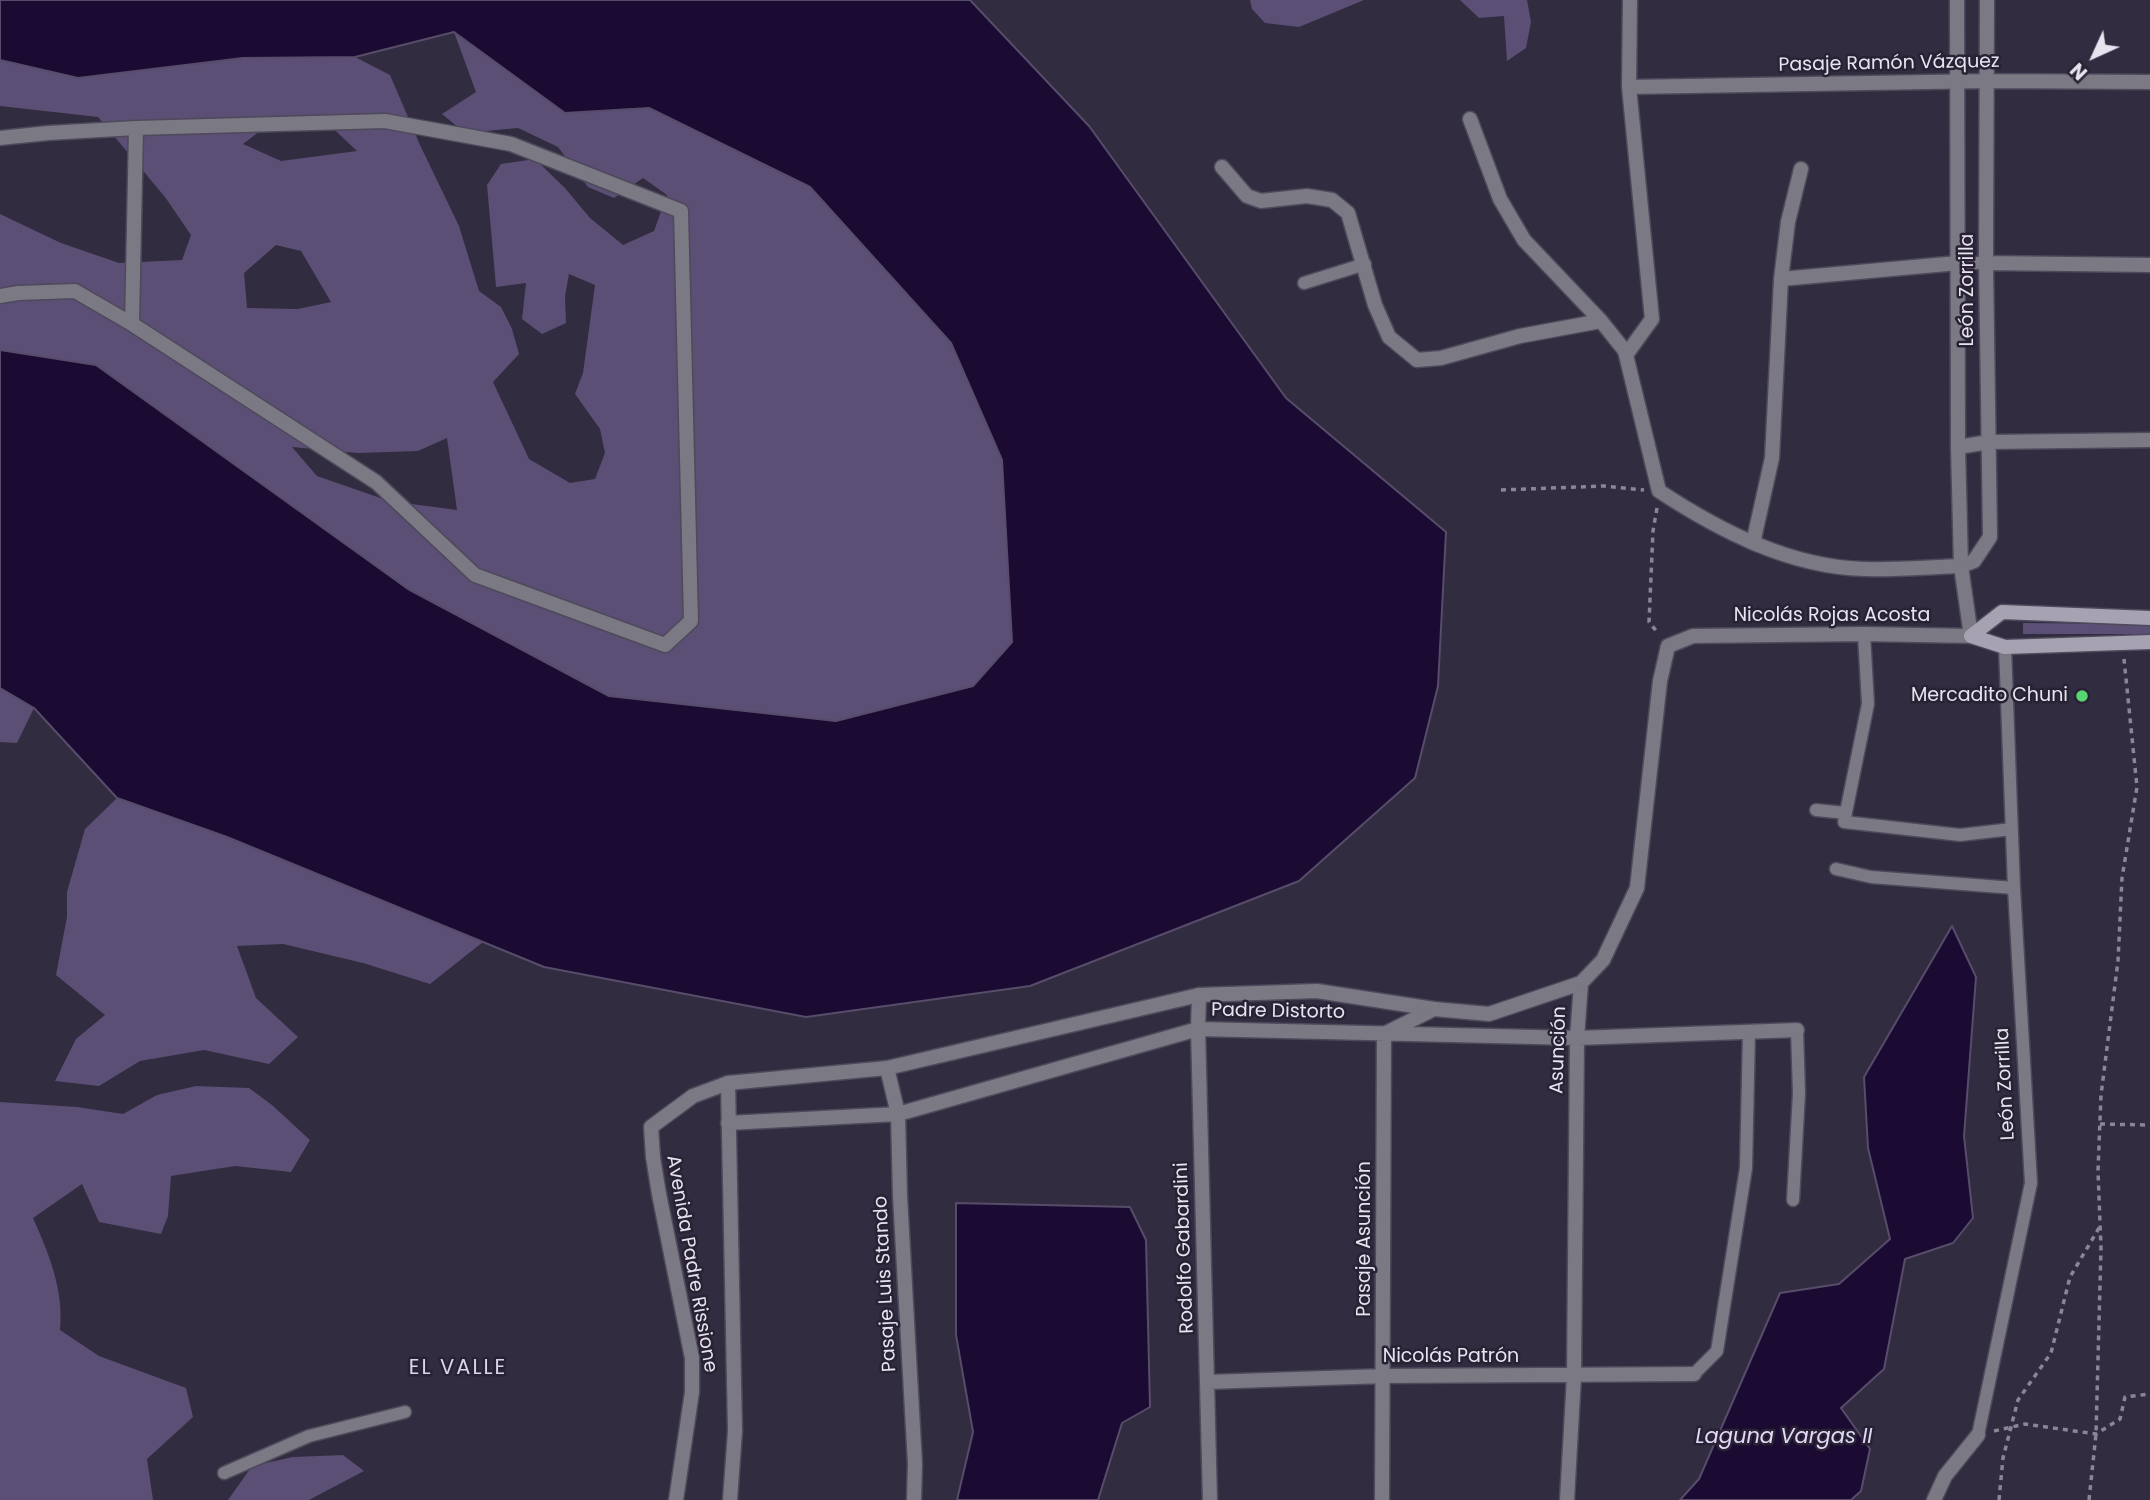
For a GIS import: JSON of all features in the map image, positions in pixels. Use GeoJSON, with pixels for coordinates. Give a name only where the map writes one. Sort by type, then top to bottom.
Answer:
{"type":"FeatureCollection","features":[{"type":"Feature","properties":{"kind":"main road"},"geometry":{"type":"LineString","coordinates":[[1972,636],[2002,612],[2150,618]]}},
{"type":"Feature","properties":{"kind":"main road"},"geometry":{"type":"LineString","coordinates":[[1972,636],[2005,647],[2150,642]]}},
{"type":"Feature","properties":{"kind":"street"},"geometry":{"type":"LineString","coordinates":[[1626,355],[1652,319],[1629,87],[1630,0]]}},
{"type":"Feature","properties":{"kind":"street","name":"León Zorrilla"},"geometry":{"type":"LineString","coordinates":[[1957,0],[1958,447],[1961,566],[1972,636]]}},
{"type":"Feature","properties":{"kind":"street","name":"León Zorrilla"},"geometry":{"type":"LineString","coordinates":[[1961,566],[1974,561],[1990,537],[1986,262],[1987,0]]}},
{"type":"Feature","properties":{"kind":"street","name":"Pasaje Ramón Vázquez"},"geometry":{"type":"LineString","coordinates":[[1629,87],[1987,81],[2150,82]]}},
{"type":"Feature","properties":{"kind":"street"},"geometry":{"type":"LineString","coordinates":[[1470,119],[1500,199],[1524,240],[1601,321],[1626,355],[1659,491],[1687,509],[1753,543],[1805,561],[1862,569],[1961,566]]}},
{"type":"Feature","properties":{"kind":"street"},"geometry":{"type":"LineString","coordinates":[[0,138],[136,128],[385,121],[511,144],[681,211],[691,621],[665,645],[475,575],[376,482],[132,324],[75,291],[0,296]]}},
{"type":"Feature","properties":{"kind":"street"},"geometry":{"type":"LineString","coordinates":[[132,324],[136,128]]}},
{"type":"Feature","properties":{"kind":"street"},"geometry":{"type":"LineString","coordinates":[[1222,167],[1247,196],[1261,201],[1307,197],[1332,200],[1348,213],[1375,305],[1389,337],[1417,360],[1441,358],[1520,336],[1601,321]]}},
{"type":"Feature","properties":{"kind":"street"},"geometry":{"type":"LineString","coordinates":[[1753,543],[1772,458],[1781,279],[1788,222],[1801,169]]}},
{"type":"Feature","properties":{"kind":"street"},"geometry":{"type":"LineString","coordinates":[[1781,279],[1958,262]]}},
{"type":"Feature","properties":{"kind":"street"},"geometry":{"type":"LineString","coordinates":[[1986,262],[2150,265]]}},
{"type":"Feature","properties":{"kind":"street"},"geometry":{"type":"LineString","coordinates":[[1958,447],[1989,442],[2150,440]]}},
{"type":"Feature","properties":{"kind":"street","name":"Nicolás Rojas Acosta"},"geometry":{"type":"LineString","coordinates":[[1668,646],[1693,636],[1972,636]]}},
{"type":"Feature","properties":{"kind":"street","name":"Asunción"},"geometry":{"type":"LineString","coordinates":[[1567,1500],[1574,1376],[1577,1038],[1581,983],[1603,961],[1637,888],[1660,681],[1668,646]]}},
{"type":"Feature","properties":{"kind":"street","name":"Padre Distorto"},"geometry":{"type":"LineString","coordinates":[[693,1096],[728,1083],[887,1068],[1199,995],[1317,991],[1434,1009],[1489,1014],[1581,983]]}},
{"type":"Feature","properties":{"kind":"street","name":"Rodolfo Gabardini"},"geometry":{"type":"LineString","coordinates":[[1199,995],[1210,1500]]}},
{"type":"Feature","properties":{"kind":"street"},"geometry":{"type":"LineString","coordinates":[[1384,1034],[1434,1009]]}},
{"type":"Feature","properties":{"kind":"street","name":"Padre Distorto"},"geometry":{"type":"LineString","coordinates":[[728,1123],[898,1114],[1198,1029],[1577,1038],[1797,1030]]}},
{"type":"Feature","properties":{"kind":"street","name":"Pasaje Asunción"},"geometry":{"type":"LineString","coordinates":[[1382,1500],[1384,1034]]}},
{"type":"Feature","properties":{"kind":"street","name":"Pasaje Luis Stando"},"geometry":{"type":"LineString","coordinates":[[887,1068],[898,1114],[915,1464],[914,1500]]}},
{"type":"Feature","properties":{"kind":"street","name":"Avenida Padre Rissione"},"geometry":{"type":"LineString","coordinates":[[728,1083],[735,1430],[730,1500]]}},
{"type":"Feature","properties":{"kind":"street","name":"Avenida Padre Rissione"},"geometry":{"type":"LineString","coordinates":[[676,1500],[692,1392],[692,1358],[659,1194],[651,1127],[693,1096]]}},
{"type":"Feature","properties":{"kind":"street","name":"Nicolás Patrón"},"geometry":{"type":"LineString","coordinates":[[1208,1382],[1384,1376],[1694,1374]]}},
{"type":"Feature","properties":{"kind":"street","name":"León Zorrilla"},"geometry":{"type":"LineString","coordinates":[[1934,1500],[1945,1476],[1978,1435]]}},
{"type":"Feature","properties":{"kind":"lane"},"geometry":{"type":"LineString","coordinates":[[1958,262],[1986,262]]}},
{"type":"Feature","properties":{"kind":"lane"},"geometry":{"type":"LineString","coordinates":[[1304,283],[1364,264]]}},
{"type":"Feature","properties":{"kind":"lane"},"geometry":{"type":"LineString","coordinates":[[1864,634],[1868,704],[1844,822],[1960,835],[2012,829]]}},
{"type":"Feature","properties":{"kind":"lane","name":"León Zorrilla"},"geometry":{"type":"LineString","coordinates":[[1978,1435],[2031,1183],[2014,888],[2005,647]]}},
{"type":"Feature","properties":{"kind":"lane"},"geometry":{"type":"LineString","coordinates":[[1816,810],[1846,813]]}},
{"type":"Feature","properties":{"kind":"lane"},"geometry":{"type":"LineString","coordinates":[[1836,869],[1871,877],[2014,888]]}},
{"type":"Feature","properties":{"kind":"lane"},"geometry":{"type":"LineString","coordinates":[[1793,1200],[1799,1093],[1797,1030]]}},
{"type":"Feature","properties":{"kind":"lane"},"geometry":{"type":"LineString","coordinates":[[1694,1374],[1717,1351],[1746,1168],[1749,1031]]}},
{"type":"Feature","properties":{"kind":"lane"},"geometry":{"type":"LineString","coordinates":[[224,1473],[309,1436],[405,1412]]}},
{"type":"Feature","properties":{"kind":"path"},"geometry":{"type":"LineString","coordinates":[[1502,490],[1604,486],[1659,491],[1653,531],[1649,622],[1668,646]]}},
{"type":"Feature","properties":{"kind":"path"},"geometry":{"type":"LineString","coordinates":[[2089,1500],[2096,1434],[2101,1248],[2098,1171],[2101,1095],[2118,961],[2122,878],[2137,787],[2122,642]]}},
{"type":"Feature","properties":{"kind":"path"},"geometry":{"type":"LineString","coordinates":[[2100,1124],[2150,1125]]}},
{"type":"Feature","properties":{"kind":"path"},"geometry":{"type":"LineString","coordinates":[[1999,1500],[2003,1458],[2018,1400],[2051,1353],[2070,1277],[2100,1225]]}},
{"type":"Feature","properties":{"kind":"path"},"geometry":{"type":"LineString","coordinates":[[1978,1435],[2025,1424],[2096,1434],[2120,1419],[2125,1397],[2150,1394]]}},
{"type":"Feature","properties":{"kind":"shaded area"},"geometry":{"type":"Polygon","coordinates":[[[1250,0],[1364,0],[1299,27],[1265,23],[1252,9],[1250,0]]]}},
{"type":"Feature","properties":{"kind":"shaded area"},"geometry":{"type":"Polygon","coordinates":[[[1460,0],[1527,0],[1531,22],[1526,48],[1507,61],[1504,16],[1479,18],[1460,0]]]}},
{"type":"Feature","properties":{"kind":"shaded area"},"geometry":{"type":"Polygon","coordinates":[[[454,32],[565,113],[649,108],[810,187],[951,343],[1002,460],[1012,642],[973,686],[836,721],[609,696],[408,589],[96,365],[0,350],[0,214],[61,243],[119,263],[182,260],[191,235],[165,197],[98,117],[0,106],[0,60],[355,57],[390,75],[459,226],[479,291],[501,307],[512,329],[519,354],[493,382],[529,459],[570,483],[595,479],[605,453],[600,429],[575,394],[583,373],[595,285],[569,274],[565,296],[566,323],[542,334],[522,319],[526,283],[496,287],[487,185],[501,164],[535,159],[565,188],[590,218],[623,245],[654,231],[667,195],[643,178],[614,198],[588,187],[558,147],[518,128],[465,133],[442,114],[476,92],[454,32]],[[322,118],[273,121],[243,144],[281,161],[357,151],[322,118]],[[276,245],[244,273],[247,308],[298,309],[331,302],[301,251],[276,245]],[[447,438],[418,451],[358,453],[292,447],[317,476],[389,501],[457,510],[447,438]]]}},
{"type":"Feature","properties":{"kind":"shaded area"},"geometry":{"type":"Polygon","coordinates":[[[2023,623],[2150,624],[2150,634],[2023,634],[2023,623]]]}},
{"type":"Feature","properties":{"kind":"shaded area"},"geometry":{"type":"Polygon","coordinates":[[[0,688],[34,708],[17,743],[0,742],[0,688]]]}},
{"type":"Feature","properties":{"kind":"shaded area"},"geometry":{"type":"Polygon","coordinates":[[[117,798],[227,837],[483,942],[430,984],[363,963],[283,944],[237,946],[256,998],[298,1037],[269,1064],[204,1050],[140,1061],[99,1086],[55,1081],[76,1039],[105,1015],[56,975],[67,917],[67,892],[85,829],[117,798]]]}},
{"type":"Feature","properties":{"kind":"shaded area"},"geometry":{"type":"Polygon","coordinates":[[[196,1086],[249,1088],[272,1105],[310,1140],[291,1172],[235,1166],[171,1176],[168,1216],[161,1234],[99,1222],[82,1184],[33,1218],[50,1259],[57,1286],[60,1330],[99,1356],[186,1388],[193,1417],[147,1459],[153,1500],[0,1500],[0,1102],[77,1107],[123,1114],[157,1095],[196,1086]]]}},
{"type":"Feature","properties":{"kind":"shaded area"},"geometry":{"type":"Polygon","coordinates":[[[343,1455],[364,1471],[309,1500],[228,1500],[252,1466],[293,1457],[343,1455]]]}},
{"type":"Feature","properties":{"kind":"water"},"geometry":{"type":"Polygon","coordinates":[[[0,0],[970,0],[1089,126],[1286,398],[1446,532],[1438,686],[1415,778],[1299,881],[1030,986],[806,1017],[544,967],[227,837],[117,798],[34,708],[0,688],[0,350],[96,365],[408,589],[609,696],[836,721],[973,686],[1012,642],[1002,460],[951,343],[810,187],[649,108],[565,113],[454,32],[355,57],[243,58],[78,78],[0,60],[0,0]]]}},
{"type":"Feature","properties":{"kind":"water","name":"Laguna Vargas II"},"geometry":{"type":"Polygon","coordinates":[[[1952,926],[1976,977],[1964,1136],[1973,1218],[1953,1243],[1905,1259],[1884,1369],[1841,1408],[1870,1449],[1861,1491],[1851,1500],[1680,1500],[1699,1479],[1780,1293],[1839,1284],[1890,1239],[1868,1148],[1864,1077],[1952,926]]]}},
{"type":"Feature","properties":{"kind":"water"},"geometry":{"type":"Polygon","coordinates":[[[956,1203],[1130,1207],[1146,1240],[1150,1407],[1122,1423],[1098,1500],[957,1500],[973,1432],[956,1335],[956,1203]]]}},
{"type":"Feature","properties":{"kind":"place","name":"Mercadito Chuni"},"geometry":{"type":"Point","coordinates":[2082,696]}},
{"type":"Feature","properties":{"kind":"district","name":"EL VALLE"},"geometry":{"type":"Point","coordinates":[458,1369]}}]}
